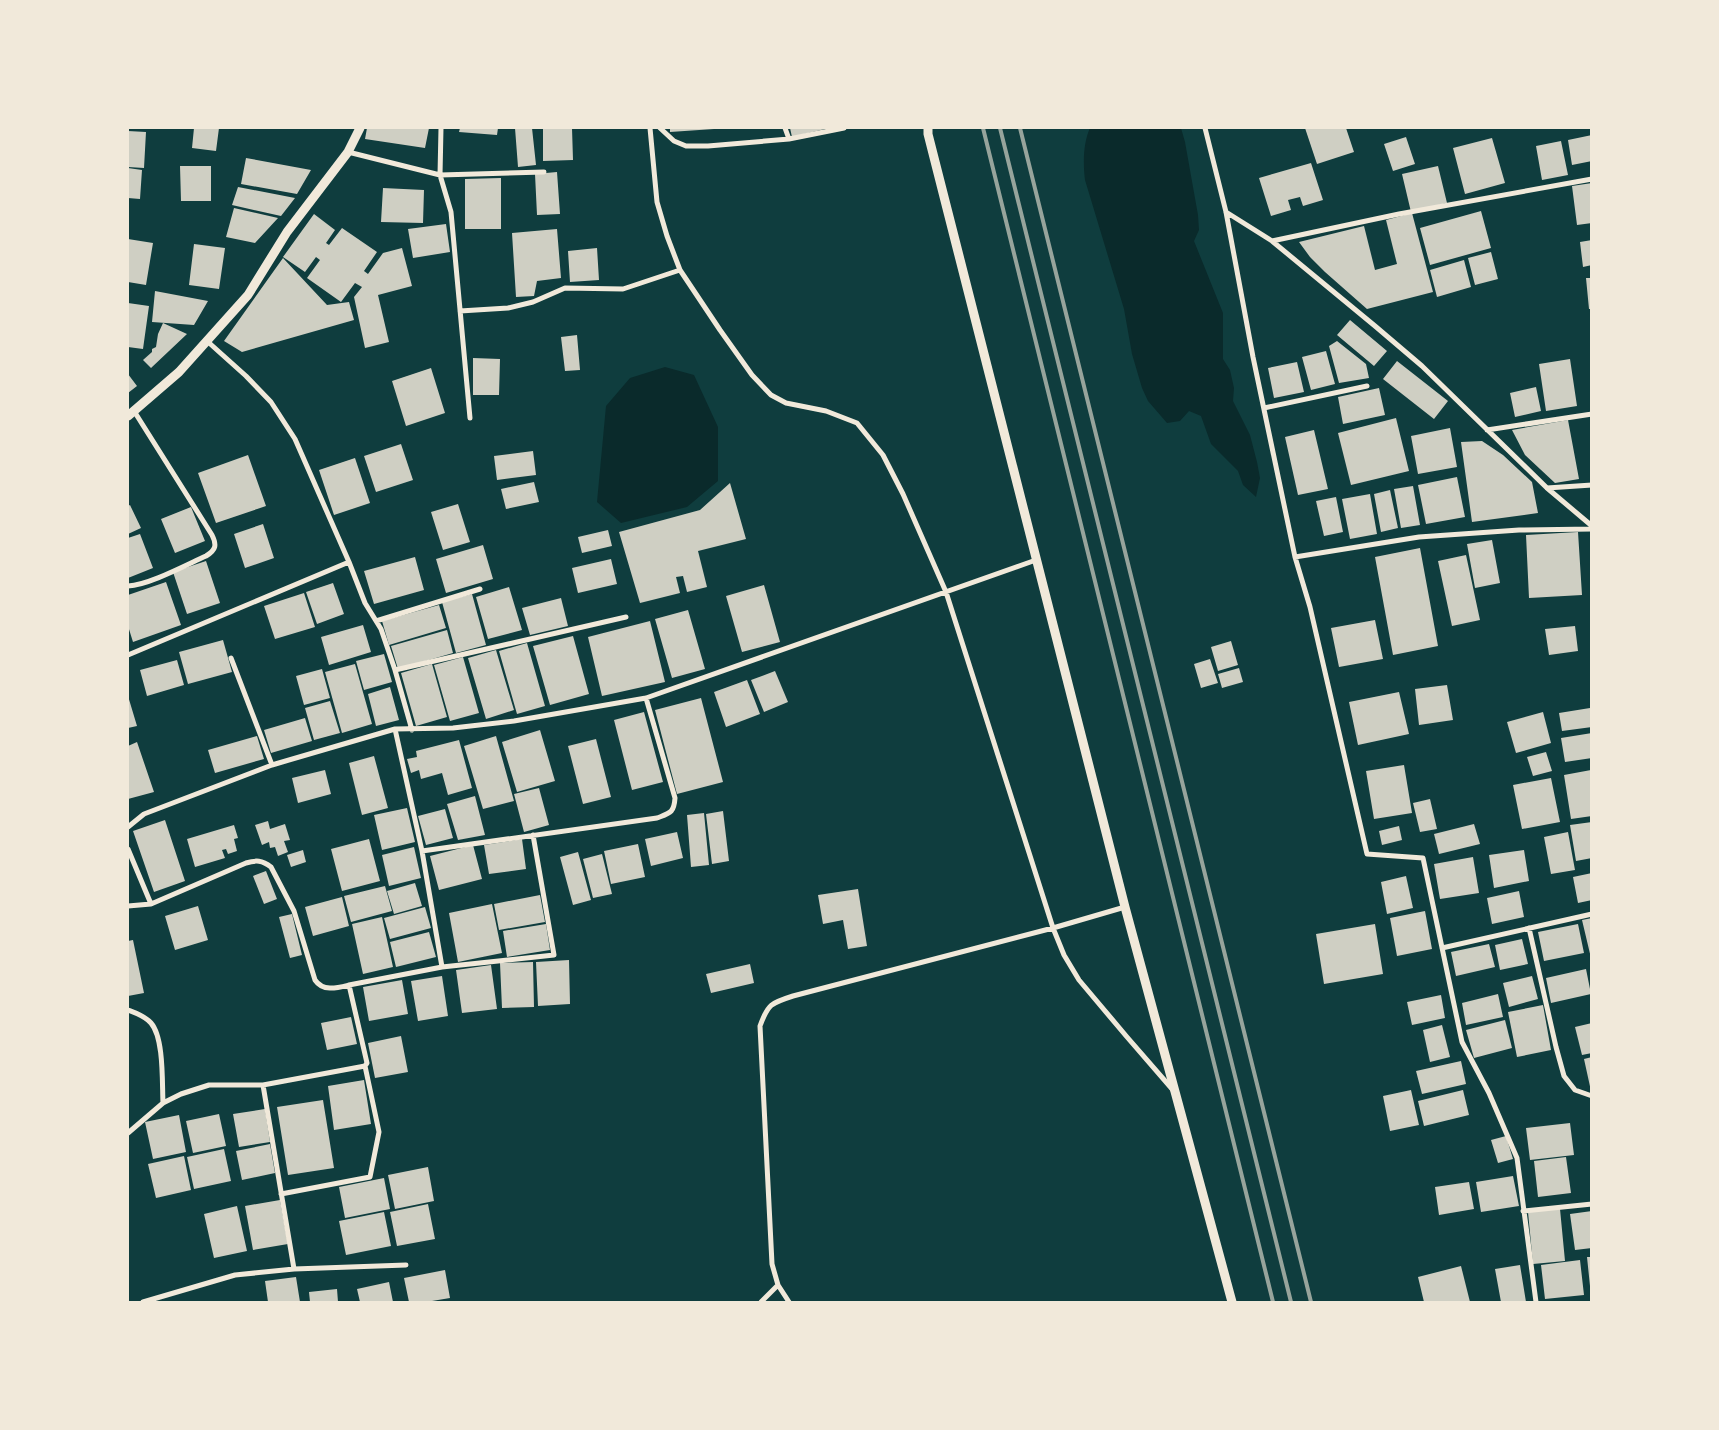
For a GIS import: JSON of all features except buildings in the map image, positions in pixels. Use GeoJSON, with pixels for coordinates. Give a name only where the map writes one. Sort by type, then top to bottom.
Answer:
{"type":"FeatureCollection","features":[{"type":"Feature","properties":{"kind":"street"},"geometry":{"type":"LineString","coordinates":[[128,586],[166,574],[212,553],[215,547],[212,535],[131,413],[179,372],[248,295],[288,232],[348,152],[360,128]]}},
{"type":"Feature","properties":{"kind":"street"},"geometry":{"type":"LineString","coordinates":[[441,128],[440,175],[451,212],[470,418]]}},
{"type":"Feature","properties":{"kind":"street"},"geometry":{"type":"LineString","coordinates":[[650,128],[657,202],[680,270],[752,375],[771,395],[786,404],[826,411],[857,423],[883,455],[903,494],[946,592],[1053,928],[1064,956],[1079,980],[1173,1090]]}},
{"type":"Feature","properties":{"kind":"street"},"geometry":{"type":"LineString","coordinates":[[660,128],[674,141],[686,146],[789,139],[844,128]]}},
{"type":"Feature","properties":{"kind":"street"},"geometry":{"type":"LineString","coordinates":[[786,128],[789,139]]}},
{"type":"Feature","properties":{"kind":"street"},"geometry":{"type":"LineString","coordinates":[[1205,128],[1226,212],[1295,557],[1314,625],[1367,854],[1423,858],[1462,1042],[1489,1093],[1517,1158],[1536,1302]]}},
{"type":"Feature","properties":{"kind":"street"},"geometry":{"type":"LineString","coordinates":[[927,130],[1124,907],[1232,1302]]}},
{"type":"Feature","properties":{"kind":"street"},"geometry":{"type":"LineString","coordinates":[[348,152],[440,175],[544,172]]}},
{"type":"Feature","properties":{"kind":"street"},"geometry":{"type":"LineString","coordinates":[[1272,241],[1399,214],[1592,179]]}},
{"type":"Feature","properties":{"kind":"street"},"geometry":{"type":"LineString","coordinates":[[1226,212],[1272,241],[1422,366],[1547,488],[1592,528]]}},
{"type":"Feature","properties":{"kind":"street"},"geometry":{"type":"LineString","coordinates":[[460,310],[508,308],[532,302],[565,288],[623,289],[680,270]]}},
{"type":"Feature","properties":{"kind":"street"},"geometry":{"type":"LineString","coordinates":[[207,341],[246,376],[271,402],[295,439],[365,603],[381,629],[412,730]]}},
{"type":"Feature","properties":{"kind":"street"},"geometry":{"type":"LineString","coordinates":[[1264,408],[1367,386]]}},
{"type":"Feature","properties":{"kind":"street"},"geometry":{"type":"LineString","coordinates":[[1487,430],[1592,414]]}},
{"type":"Feature","properties":{"kind":"street"},"geometry":{"type":"LineString","coordinates":[[1547,488],[1592,486]]}},
{"type":"Feature","properties":{"kind":"street"},"geometry":{"type":"LineString","coordinates":[[1295,557],[1419,537],[1520,530],[1592,528]]}},
{"type":"Feature","properties":{"kind":"street"},"geometry":{"type":"LineString","coordinates":[[128,827],[144,814],[272,765],[395,730],[453,728],[646,698],[1036,560]]}},
{"type":"Feature","properties":{"kind":"street"},"geometry":{"type":"LineString","coordinates":[[128,655],[349,562]]}},
{"type":"Feature","properties":{"kind":"street"},"geometry":{"type":"LineString","coordinates":[[376,621],[480,589]]}},
{"type":"Feature","properties":{"kind":"street"},"geometry":{"type":"LineString","coordinates":[[395,670],[626,618]]}},
{"type":"Feature","properties":{"kind":"street"},"geometry":{"type":"LineString","coordinates":[[231,658],[272,765]]}},
{"type":"Feature","properties":{"kind":"street"},"geometry":{"type":"LineString","coordinates":[[422,851],[657,818],[669,814],[674,808],[675,798],[646,698]]}},
{"type":"Feature","properties":{"kind":"street"},"geometry":{"type":"LineString","coordinates":[[395,730],[422,851],[442,966]]}},
{"type":"Feature","properties":{"kind":"street"},"geometry":{"type":"LineString","coordinates":[[128,906],[151,904],[256,860],[265,862],[270,867],[294,911],[318,985],[333,988],[349,986],[442,966],[554,955],[534,835]]}},
{"type":"Feature","properties":{"kind":"street"},"geometry":{"type":"LineString","coordinates":[[128,849],[151,904]]}},
{"type":"Feature","properties":{"kind":"street"},"geometry":{"type":"LineString","coordinates":[[788,1302],[778,1285],[772,1264],[760,1026],[765,1010],[774,1002],[793,996],[1053,928],[1124,907]]}},
{"type":"Feature","properties":{"kind":"street"},"geometry":{"type":"LineString","coordinates":[[1442,948],[1592,914]]}},
{"type":"Feature","properties":{"kind":"street"},"geometry":{"type":"LineString","coordinates":[[1530,928],[1564,1076],[1575,1090],[1592,1096]]}},
{"type":"Feature","properties":{"kind":"street"},"geometry":{"type":"LineString","coordinates":[[281,1194],[370,1177],[379,1132],[365,1066],[367,1063],[349,986]]}},
{"type":"Feature","properties":{"kind":"street"},"geometry":{"type":"LineString","coordinates":[[128,1010],[152,1023],[158,1036],[163,1103]]}},
{"type":"Feature","properties":{"kind":"street"},"geometry":{"type":"LineString","coordinates":[[128,1134],[163,1103],[181,1094],[209,1085],[263,1085],[365,1066]]}},
{"type":"Feature","properties":{"kind":"street"},"geometry":{"type":"LineString","coordinates":[[263,1085],[294,1269]]}},
{"type":"Feature","properties":{"kind":"street"},"geometry":{"type":"LineString","coordinates":[[1523,1211],[1592,1204]]}},
{"type":"Feature","properties":{"kind":"street"},"geometry":{"type":"LineString","coordinates":[[143,1302],[235,1275],[294,1269],[406,1265]]}},
{"type":"Feature","properties":{"kind":"street"},"geometry":{"type":"LineString","coordinates":[[761,1302],[778,1285]]}},
{"type":"Feature","properties":{"kind":"water"},"geometry":{"type":"Polygon","coordinates":[[[1090,128],[1181,128],[1198,215],[1199,230],[1194,241],[1223,313],[1223,359],[1230,370],[1234,388],[1233,401],[1250,435],[1257,462],[1260,478],[1256,497],[1243,485],[1238,471],[1211,444],[1201,416],[1189,411],[1180,421],[1167,423],[1148,401],[1142,388],[1132,354],[1124,309],[1085,180],[1084,154],[1090,128]]]}},
{"type":"Feature","properties":{"kind":"water"},"geometry":{"type":"Polygon","coordinates":[[[665,367],[694,375],[718,427],[718,481],[687,507],[621,523],[597,502],[606,406],[630,378],[665,367]]]}},
{"type":"Feature","properties":{"kind":"railway"},"geometry":{"type":"LineString","coordinates":[[983,128],[1273,1302]]}},
{"type":"Feature","properties":{"kind":"railway"},"geometry":{"type":"LineString","coordinates":[[1000,128],[1291,1302]]}},
{"type":"Feature","properties":{"kind":"railway"},"geometry":{"type":"LineString","coordinates":[[1020,128],[1311,1302]]}}]}
